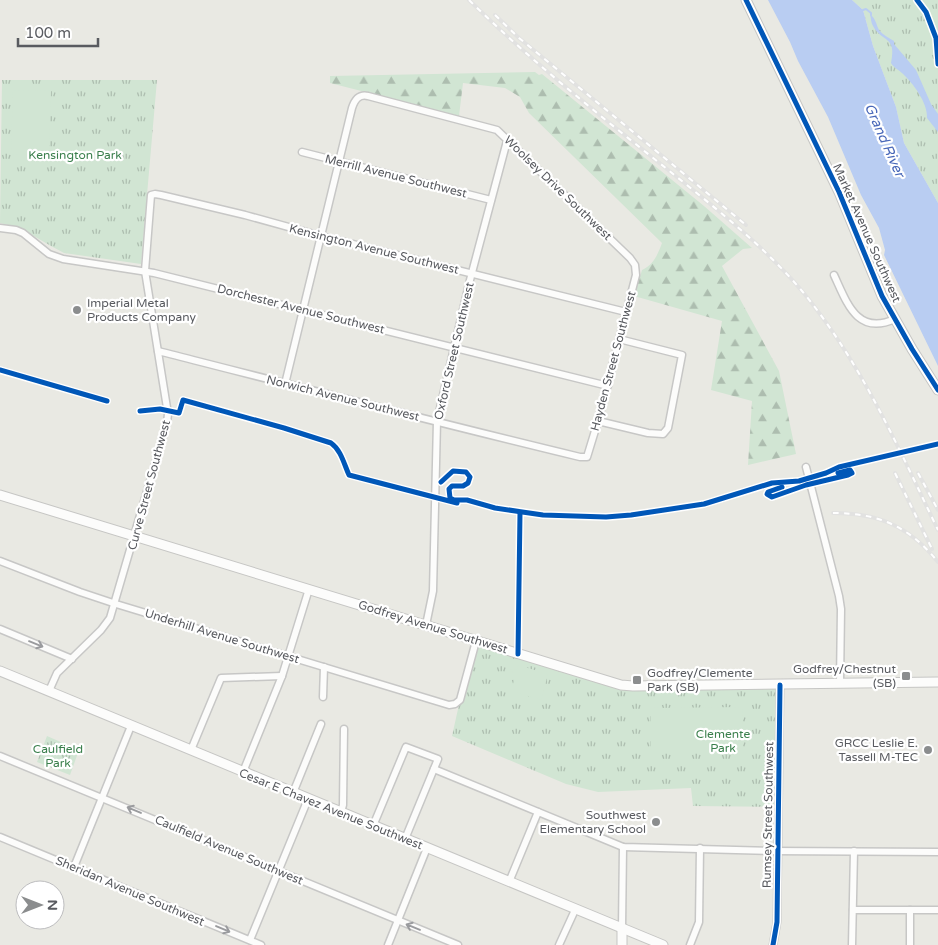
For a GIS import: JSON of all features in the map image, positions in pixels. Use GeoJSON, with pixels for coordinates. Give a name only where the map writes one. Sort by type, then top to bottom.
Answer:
{"type":"FeatureCollection","features":[{"type":"Feature","properties":{"kind":"main road","name":"Market Avenue Southwest"},"geometry":{"type":"LineString","coordinates":[[746,0],[839,192],[872,272],[895,319],[938,390]]}},
{"type":"Feature","properties":{"kind":"main road","name":"Godfrey Avenue Southwest"},"geometry":{"type":"LineString","coordinates":[[0,495],[627,686],[938,682]]}},
{"type":"Feature","properties":{"kind":"main road","name":"Cesar E Chavez Avenue Southwest"},"geometry":{"type":"LineString","coordinates":[[0,671],[663,945]]}},
{"type":"Feature","properties":{"kind":"main road"},"geometry":{"type":"LineString","coordinates":[[622,928],[622,945]]}},
{"type":"Feature","properties":{"kind":"street","name":"Woolsey Drive Southwest"},"geometry":{"type":"LineString","coordinates":[[338,162],[352,108],[357,98],[363,95],[490,127],[497,130],[624,252],[635,265]]}},
{"type":"Feature","properties":{"kind":"street","name":"Oxford Street Southwest"},"geometry":{"type":"LineString","coordinates":[[426,625],[433,591],[437,421],[472,274],[507,141]]}},
{"type":"Feature","properties":{"kind":"street","name":"Merrill Avenue Southwest"},"geometry":{"type":"LineString","coordinates":[[302,152],[491,200]]}},
{"type":"Feature","properties":{"kind":"street"},"geometry":{"type":"LineString","coordinates":[[285,384],[338,162]]}},
{"type":"Feature","properties":{"kind":"street","name":"Kensington Avenue Southwest"},"geometry":{"type":"LineString","coordinates":[[151,195],[154,194],[244,214],[321,236],[626,312]]}},
{"type":"Feature","properties":{"kind":"street","name":"Curve Street Southwest"},"geometry":{"type":"LineString","coordinates":[[49,691],[57,673],[101,630],[110,618],[116,604],[167,423],[168,414],[145,271],[151,195]]}},
{"type":"Feature","properties":{"kind":"street","name":"Dorchester Avenue Southwest"},"geometry":{"type":"LineString","coordinates":[[0,228],[23,233],[49,254],[63,259],[145,271],[608,386]]}},
{"type":"Feature","properties":{"kind":"street","name":"Hayden Street Southwest"},"geometry":{"type":"LineString","coordinates":[[587,457],[608,386],[636,276],[635,265]]}},
{"type":"Feature","properties":{"kind":"street"},"geometry":{"type":"LineString","coordinates":[[834,275],[858,318],[866,322],[880,324],[895,319]]}},
{"type":"Feature","properties":{"kind":"street"},"geometry":{"type":"LineString","coordinates":[[598,421],[648,433],[663,434],[668,428],[682,355],[619,339]]}},
{"type":"Feature","properties":{"kind":"street","name":"Norwich Avenue Southwest"},"geometry":{"type":"LineString","coordinates":[[158,351],[580,457],[587,457]]}},
{"type":"Feature","properties":{"kind":"street"},"geometry":{"type":"LineString","coordinates":[[806,467],[839,596],[841,610],[840,683]]}},
{"type":"Feature","properties":{"kind":"street","name":"Underhill Avenue Southwest"},"geometry":{"type":"LineString","coordinates":[[0,561],[116,604],[446,704],[455,704],[460,700],[476,641]]}},
{"type":"Feature","properties":{"kind":"street"},"geometry":{"type":"LineString","coordinates":[[243,772],[282,676],[308,589]]}},
{"type":"Feature","properties":{"kind":"street"},"geometry":{"type":"LineString","coordinates":[[0,629],[72,659]]}},
{"type":"Feature","properties":{"kind":"street"},"geometry":{"type":"LineString","coordinates":[[323,697],[324,667]]}},
{"type":"Feature","properties":{"kind":"street"},"geometry":{"type":"LineString","coordinates":[[191,750],[221,678],[282,676]]}},
{"type":"Feature","properties":{"kind":"street","name":"Rumsey Street Southwest"},"geometry":{"type":"LineString","coordinates":[[773,945],[776,922],[780,685]]}},
{"type":"Feature","properties":{"kind":"street"},"geometry":{"type":"LineString","coordinates":[[293,793],[321,724]]}},
{"type":"Feature","properties":{"kind":"street"},"geometry":{"type":"LineString","coordinates":[[74,867],[131,726]]}},
{"type":"Feature","properties":{"kind":"street"},"geometry":{"type":"LineString","coordinates":[[341,812],[343,805],[344,729]]}},
{"type":"Feature","properties":{"kind":"street"},"geometry":{"type":"LineString","coordinates":[[374,826],[406,747],[438,759],[405,839]]}},
{"type":"Feature","properties":{"kind":"street","name":"Caulfield Avenue Southwest"},"geometry":{"type":"LineString","coordinates":[[0,756],[458,945]]}},
{"type":"Feature","properties":{"kind":"street"},"geometry":{"type":"LineString","coordinates":[[434,769],[623,846],[777,851],[938,852]]}},
{"type":"Feature","properties":{"kind":"street"},"geometry":{"type":"LineString","coordinates":[[250,940],[308,799]]}},
{"type":"Feature","properties":{"kind":"street"},"geometry":{"type":"LineString","coordinates":[[509,882],[538,812]]}},
{"type":"Feature","properties":{"kind":"street","name":"Sheridan Avenue Southwest"},"geometry":{"type":"LineString","coordinates":[[0,837],[261,945]]}},
{"type":"Feature","properties":{"kind":"street"},"geometry":{"type":"LineString","coordinates":[[622,928],[623,846]]}},
{"type":"Feature","properties":{"kind":"street"},"geometry":{"type":"LineString","coordinates":[[388,945],[427,848]]}},
{"type":"Feature","properties":{"kind":"street"},"geometry":{"type":"LineString","coordinates":[[690,945],[699,916],[700,848]]}},
{"type":"Feature","properties":{"kind":"street"},"geometry":{"type":"LineString","coordinates":[[852,945],[854,850]]}},
{"type":"Feature","properties":{"kind":"street"},"geometry":{"type":"LineString","coordinates":[[559,945],[575,910]]}},
{"type":"Feature","properties":{"kind":"street"},"geometry":{"type":"LineString","coordinates":[[853,910],[938,910]]}},
{"type":"Feature","properties":{"kind":"street"},"geometry":{"type":"LineString","coordinates":[[910,910],[910,945]]}},
{"type":"Feature","properties":{"kind":"green space"},"geometry":{"type":"Polygon","coordinates":[[[852,0],[938,0],[938,203],[904,143],[896,107],[873,46],[863,10],[852,0]]]}},
{"type":"Feature","properties":{"kind":"green space"},"geometry":{"type":"Polygon","coordinates":[[[535,72],[539,75],[542,74],[704,206],[752,248],[743,249],[722,266],[779,371],[796,454],[748,465],[752,401],[711,390],[722,321],[634,296],[642,270],[655,259],[662,243],[529,113],[520,97],[505,88],[463,83],[459,116],[330,83],[330,76],[535,72]]]}},
{"type":"Feature","properties":{"kind":"green space","name":"Kensington Park"},"geometry":{"type":"Polygon","coordinates":[[[2,80],[157,80],[141,264],[64,253],[20,228],[0,223],[2,80]]]}},
{"type":"Feature","properties":{"kind":"green space"},"geometry":{"type":"Polygon","coordinates":[[[13,90],[51,91],[49,155],[11,154],[13,90]]]}},
{"type":"Feature","properties":{"kind":"green space","name":"Clemente Park"},"geometry":{"type":"Polygon","coordinates":[[[476,641],[621,685],[780,685],[778,807],[693,806],[691,788],[598,792],[566,784],[452,736],[476,641]]]}},
{"type":"Feature","properties":{"kind":"green space"},"geometry":{"type":"Polygon","coordinates":[[[518,665],[548,674],[541,700],[511,691],[516,673],[509,671],[510,669],[517,670],[518,665]]]}},
{"type":"Feature","properties":{"kind":"green space"},"geometry":{"type":"Polygon","coordinates":[[[742,707],[743,747],[651,747],[651,708],[742,707]]]}},
{"type":"Feature","properties":{"kind":"green space","name":"Caulfield Park"},"geometry":{"type":"Polygon","coordinates":[[[47,736],[79,750],[70,775],[37,762],[47,736]]]}},
{"type":"Feature","properties":{"kind":"water","name":"Grand River"},"geometry":{"type":"Polygon","coordinates":[[[768,0],[852,0],[863,10],[873,46],[896,107],[904,143],[938,203],[938,366],[884,255],[885,250],[879,228],[861,195],[828,117],[768,0]]]}},
{"type":"Feature","properties":{"kind":"water"},"geometry":{"type":"Polygon","coordinates":[[[870,14],[879,30],[894,41],[894,44],[916,70],[931,104],[938,114],[938,132],[927,118],[925,106],[915,88],[891,63],[892,48],[890,43],[872,25],[870,14]]]}},
{"type":"Feature","properties":{"kind":"waterway"},"geometry":{"type":"LineString","coordinates":[[863,10],[866,9],[871,15]]}},
{"type":"Feature","properties":{"kind":"railway"},"geometry":{"type":"LineString","coordinates":[[469,0],[566,87],[738,227],[787,274],[823,318],[843,347],[877,406],[938,530]]}},
{"type":"Feature","properties":{"kind":"railway"},"geometry":{"type":"LineString","coordinates":[[495,15],[519,38],[746,225]]}},
{"type":"Feature","properties":{"kind":"railway"},"geometry":{"type":"LineString","coordinates":[[895,473],[932,549]]}},
{"type":"Feature","properties":{"kind":"railway"},"geometry":{"type":"LineString","coordinates":[[918,473],[938,510]]}},
{"type":"Feature","properties":{"kind":"railway"},"geometry":{"type":"LineString","coordinates":[[833,513],[864,516],[892,524],[916,539],[938,562]]}},
{"type":"Feature","properties":{"kind":"cycle path"},"geometry":{"type":"LineString","coordinates":[[746,0],[839,192],[882,296],[938,390]]}},
{"type":"Feature","properties":{"kind":"cycle path"},"geometry":{"type":"LineString","coordinates":[[917,0],[926,12],[936,38],[938,64]]}},
{"type":"Feature","properties":{"kind":"cycle path"},"geometry":{"type":"LineString","coordinates":[[0,370],[107,401]]}},
{"type":"Feature","properties":{"kind":"cycle path"},"geometry":{"type":"LineString","coordinates":[[140,411],[160,409],[179,413],[183,400],[284,428],[331,443],[340,453],[349,475],[457,503]]}},
{"type":"Feature","properties":{"kind":"cycle path"},"geometry":{"type":"LineString","coordinates":[[441,482],[453,471],[466,472],[470,477],[468,483],[463,486],[452,486],[449,489],[450,498],[454,500],[467,500],[495,508],[543,515],[606,517],[704,504],[772,483],[799,481],[839,467],[938,444]]}},
{"type":"Feature","properties":{"kind":"cycle path"},"geometry":{"type":"LineString","coordinates":[[782,487],[767,494],[772,497],[806,485],[852,473],[850,470],[838,473]]}},
{"type":"Feature","properties":{"kind":"cycle path"},"geometry":{"type":"LineString","coordinates":[[518,654],[520,513]]}},
{"type":"Feature","properties":{"kind":"cycle path"},"geometry":{"type":"LineString","coordinates":[[773,945],[777,922],[780,685]]}},
{"type":"Feature","properties":{"kind":"place","name":"Imperial Metal Products Company"},"geometry":{"type":"Point","coordinates":[77,310]}},
{"type":"Feature","properties":{"kind":"place","name":"Godfrey/Chestnut (SB)"},"geometry":{"type":"Point","coordinates":[906,676]}},
{"type":"Feature","properties":{"kind":"place","name":"Godfrey/Clemente Park (SB)"},"geometry":{"type":"Point","coordinates":[637,680]}},
{"type":"Feature","properties":{"kind":"place","name":"GRCC Leslie E. Tassell M-TEC"},"geometry":{"type":"Point","coordinates":[928,750]}},
{"type":"Feature","properties":{"kind":"place","name":"Southwest Elementary School"},"geometry":{"type":"Point","coordinates":[656,822]}}]}
